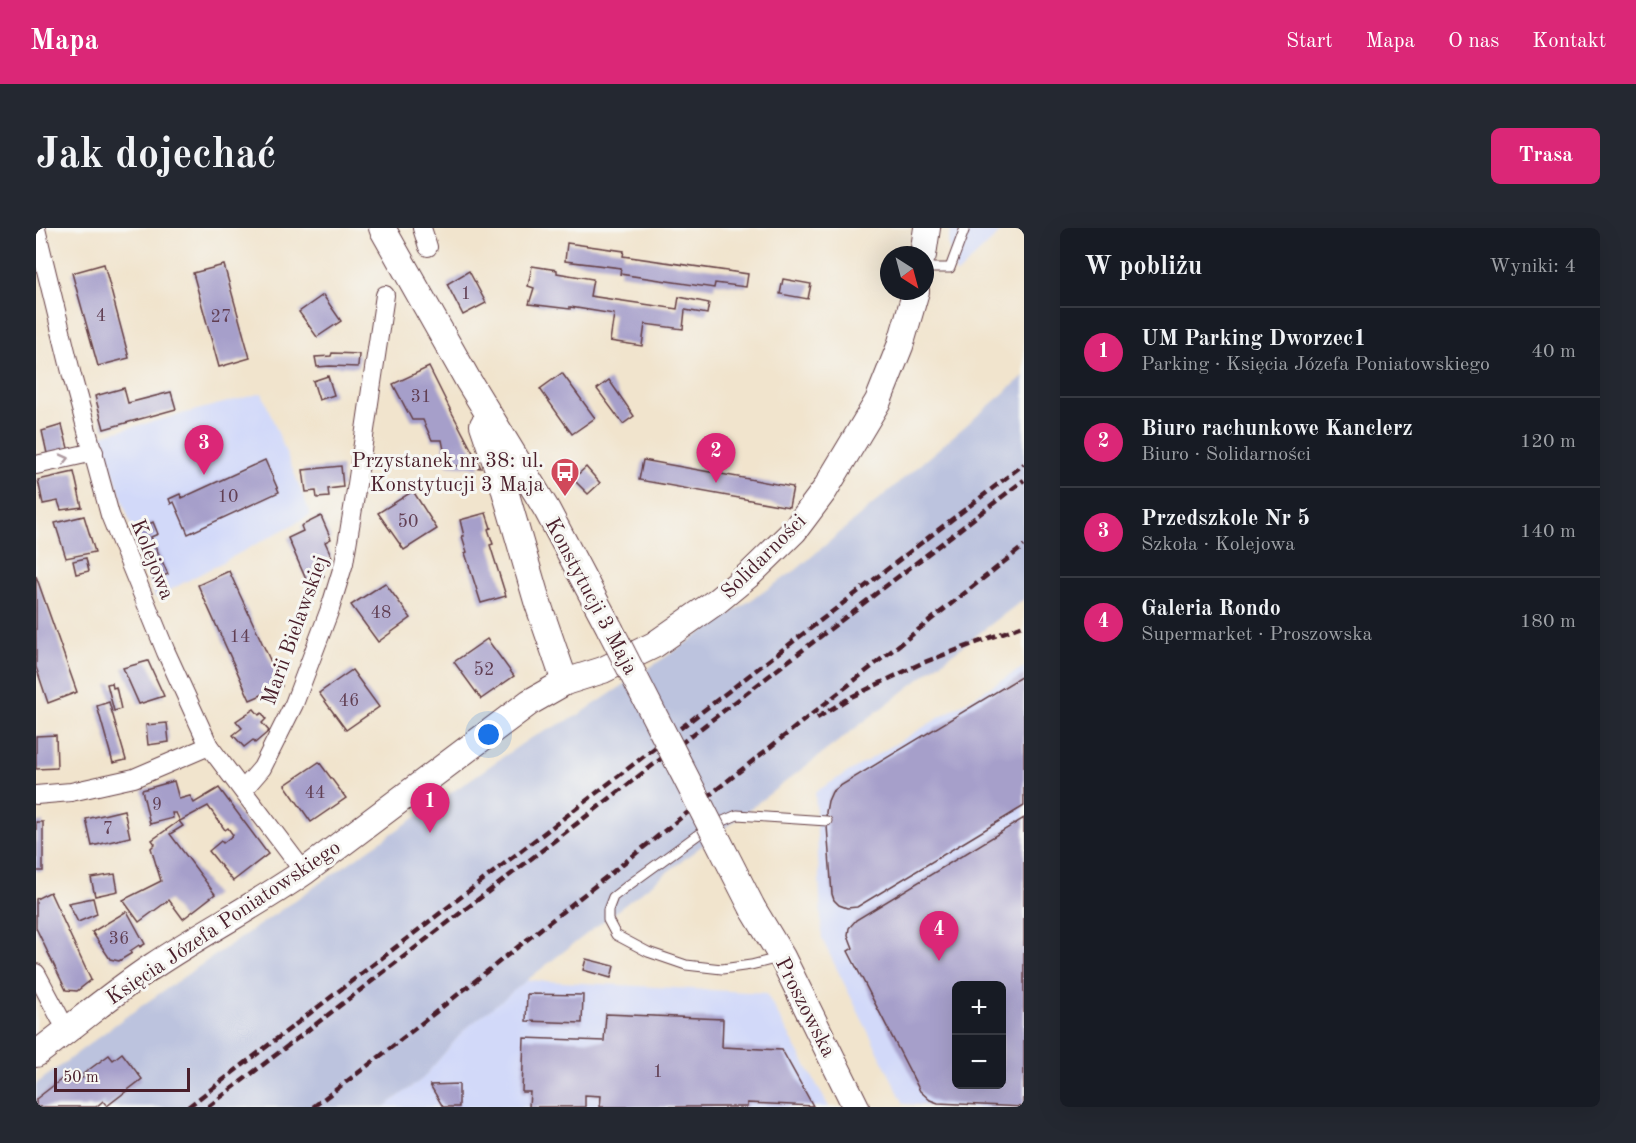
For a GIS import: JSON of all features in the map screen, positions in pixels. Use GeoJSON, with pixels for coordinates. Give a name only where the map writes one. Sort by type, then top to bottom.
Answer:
{"type":"FeatureCollection","features":[{"type":"Feature","properties":{"kind":"main road"},"geometry":{"type":"LineString","coordinates":[[382,228],[469,382],[512,475],[537,601],[565,682]]}},
{"type":"Feature","properties":{"kind":"main road"},"geometry":{"type":"LineString","coordinates":[[924,246],[927,228]]}},
{"type":"Feature","properties":{"kind":"main road","name":"Solidarności"},"geometry":{"type":"LineString","coordinates":[[565,682],[603,670],[654,645],[679,629],[751,573],[794,531],[824,491],[878,401],[900,346],[913,300]]}},
{"type":"Feature","properties":{"kind":"main road","name":"Konstytucji 3 Maja"},"geometry":{"type":"LineString","coordinates":[[512,475],[558,530],[753,909]]}},
{"type":"Feature","properties":{"kind":"main road","name":"Księcia Józefa Poniatowskiego"},"geometry":{"type":"LineString","coordinates":[[36,1054],[154,965],[273,894],[530,702],[565,682]]}},
{"type":"Feature","properties":{"kind":"main road","name":"Proszowska"},"geometry":{"type":"LineString","coordinates":[[753,909],[782,957],[856,1107]]}},
{"type":"Feature","properties":{"kind":"street"},"geometry":{"type":"LineString","coordinates":[[422,228],[428,247]]}},
{"type":"Feature","properties":{"kind":"street","name":"Kolejowa"},"geometry":{"type":"LineString","coordinates":[[36,229],[72,376],[110,515],[166,652],[209,746],[304,872]]}},
{"type":"Feature","properties":{"kind":"street","name":"Marii Bielawskiej"},"geometry":{"type":"LineString","coordinates":[[243,790],[262,768],[294,704],[330,609],[344,563],[385,295]]}},
{"type":"Feature","properties":{"kind":"street"},"geometry":{"type":"LineString","coordinates":[[36,465],[94,452]]}},
{"type":"Feature","properties":{"kind":"street"},"geometry":{"type":"LineString","coordinates":[[36,795],[71,792],[134,778],[209,746]]}},
{"type":"Feature","properties":{"kind":"street"},"geometry":{"type":"LineString","coordinates":[[36,973],[68,1029]]}},
{"type":"Feature","properties":{"kind":"lane"},"geometry":{"type":"LineString","coordinates":[[934,268],[951,268],[965,228]]}},
{"type":"Feature","properties":{"kind":"lane"},"geometry":{"type":"LineString","coordinates":[[782,957],[722,969],[686,965],[648,952],[616,935],[608,920],[608,910],[613,897],[626,887],[707,828],[737,815],[827,821]]}},
{"type":"Feature","properties":{"kind":"shaded area"},"geometry":{"type":"Polygon","coordinates":[[[951,228],[1005,228],[956,275],[948,244],[951,228]]]}},
{"type":"Feature","properties":{"kind":"shaded area"},"geometry":{"type":"Polygon","coordinates":[[[1024,376],[1024,599],[465,1029],[422,1079],[384,1107],[36,1107],[36,1084],[124,1018],[529,739],[577,716],[796,570],[1024,376]]]}},
{"type":"Feature","properties":{"kind":"shaded area"},"geometry":{"type":"Polygon","coordinates":[[[262,393],[311,515],[155,598],[101,435],[262,393]]]}},
{"type":"Feature","properties":{"kind":"shaded area"},"geometry":{"type":"Polygon","coordinates":[[[1024,667],[1024,1107],[944,1107],[904,1104],[822,939],[815,792],[1024,667]]]}},
{"type":"Feature","properties":{"kind":"shaded area"},"geometry":{"type":"Polygon","coordinates":[[[527,980],[766,993],[829,1107],[384,1107],[422,1079],[465,1029],[527,980]]]}},
{"type":"Feature","properties":{"kind":"building"},"geometry":{"type":"Polygon","coordinates":[[[567,243],[624,251],[623,256],[748,274],[746,287],[715,283],[714,288],[620,274],[621,268],[565,261],[567,243]]]}},
{"type":"Feature","properties":{"kind":"building"},"geometry":{"type":"Polygon","coordinates":[[[104,264],[129,358],[98,366],[72,273],[104,264]]]}},
{"type":"Feature","properties":{"kind":"building"},"geometry":{"type":"Polygon","coordinates":[[[224,265],[250,358],[219,367],[193,273],[224,265]]]}},
{"type":"Feature","properties":{"kind":"building"},"geometry":{"type":"Polygon","coordinates":[[[532,266],[593,279],[590,296],[677,309],[679,297],[709,303],[707,314],[685,310],[683,329],[645,324],[642,346],[610,341],[614,314],[570,307],[570,309],[529,304],[534,288],[528,286],[532,266]]]}},
{"type":"Feature","properties":{"kind":"building"},"geometry":{"type":"Polygon","coordinates":[[[469,271],[486,303],[463,315],[447,284],[469,271]]]}},
{"type":"Feature","properties":{"kind":"building"},"geometry":{"type":"Polygon","coordinates":[[[783,279],[811,284],[808,299],[780,294],[783,279]]]}},
{"type":"Feature","properties":{"kind":"building"},"geometry":{"type":"Polygon","coordinates":[[[323,295],[341,321],[317,337],[299,312],[323,295]]]}},
{"type":"Feature","properties":{"kind":"building"},"geometry":{"type":"Polygon","coordinates":[[[332,353],[359,354],[358,367],[317,367],[315,357],[331,356],[332,353]]]}},
{"type":"Feature","properties":{"kind":"building"},"geometry":{"type":"Polygon","coordinates":[[[429,367],[481,468],[447,465],[442,440],[432,440],[423,420],[412,420],[393,384],[429,367]]]}},
{"type":"Feature","properties":{"kind":"building"},"geometry":{"type":"Polygon","coordinates":[[[562,373],[595,418],[572,434],[540,389],[562,373]]]}},
{"type":"Feature","properties":{"kind":"building"},"geometry":{"type":"Polygon","coordinates":[[[328,376],[334,395],[319,400],[313,381],[328,376]]]}},
{"type":"Feature","properties":{"kind":"building"},"geometry":{"type":"Polygon","coordinates":[[[609,380],[634,416],[623,424],[597,389],[609,380]]]}},
{"type":"Feature","properties":{"kind":"building"},"geometry":{"type":"Polygon","coordinates":[[[124,388],[128,403],[171,392],[176,409],[104,429],[95,396],[124,388]]]}},
{"type":"Feature","properties":{"kind":"building"},"geometry":{"type":"Polygon","coordinates":[[[62,425],[69,452],[48,458],[42,431],[62,425]]]}},
{"type":"Feature","properties":{"kind":"building"},"geometry":{"type":"Polygon","coordinates":[[[265,460],[279,492],[188,534],[174,502],[171,504],[169,499],[180,494],[182,498],[265,460]]]}},
{"type":"Feature","properties":{"kind":"building"},"geometry":{"type":"Polygon","coordinates":[[[643,460],[793,487],[789,507],[639,480],[643,460]]]}},
{"type":"Feature","properties":{"kind":"building"},"geometry":{"type":"Polygon","coordinates":[[[341,466],[343,487],[328,489],[329,497],[317,498],[316,491],[306,492],[303,470],[341,466]]]}},
{"type":"Feature","properties":{"kind":"building"},"geometry":{"type":"Polygon","coordinates":[[[586,467],[600,483],[588,494],[573,479],[586,467]]]}},
{"type":"Feature","properties":{"kind":"building"},"geometry":{"type":"Polygon","coordinates":[[[74,472],[82,507],[61,510],[58,501],[43,504],[38,480],[74,472]]]}},
{"type":"Feature","properties":{"kind":"building"},"geometry":{"type":"Polygon","coordinates":[[[413,491],[437,529],[404,550],[378,513],[413,491]]]}},
{"type":"Feature","properties":{"kind":"building"},"geometry":{"type":"Polygon","coordinates":[[[486,513],[493,544],[490,545],[506,596],[481,603],[465,553],[467,552],[460,520],[486,513]]]}},
{"type":"Feature","properties":{"kind":"building"},"geometry":{"type":"Polygon","coordinates":[[[84,516],[95,552],[66,558],[55,523],[84,516]]]}},
{"type":"Feature","properties":{"kind":"building"},"geometry":{"type":"Polygon","coordinates":[[[321,516],[331,539],[325,542],[332,557],[318,563],[324,576],[308,584],[288,538],[303,531],[301,526],[321,516]]]}},
{"type":"Feature","properties":{"kind":"building"},"geometry":{"type":"Polygon","coordinates":[[[153,522],[158,534],[151,537],[168,574],[154,580],[137,543],[143,541],[141,538],[136,540],[133,532],[153,522]]]}},
{"type":"Feature","properties":{"kind":"building"},"geometry":{"type":"Polygon","coordinates":[[[86,558],[89,571],[76,574],[73,561],[86,558]]]}},
{"type":"Feature","properties":{"kind":"building"},"geometry":{"type":"Polygon","coordinates":[[[229,571],[282,686],[250,700],[198,585],[229,571]]]}},
{"type":"Feature","properties":{"kind":"building"},"geometry":{"type":"Polygon","coordinates":[[[36,576],[77,692],[48,703],[36,667],[36,576]]]}},
{"type":"Feature","properties":{"kind":"building"},"geometry":{"type":"Polygon","coordinates":[[[385,583],[411,618],[378,642],[351,605],[385,583]]]}},
{"type":"Feature","properties":{"kind":"building"},"geometry":{"type":"Polygon","coordinates":[[[487,639],[514,676],[481,699],[454,662],[487,639]]]}},
{"type":"Feature","properties":{"kind":"building"},"geometry":{"type":"Polygon","coordinates":[[[148,661],[164,696],[139,704],[123,668],[148,661]]]}},
{"type":"Feature","properties":{"kind":"building"},"geometry":{"type":"Polygon","coordinates":[[[352,670],[379,707],[346,730],[319,693],[352,670]]]}},
{"type":"Feature","properties":{"kind":"building"},"geometry":{"type":"Polygon","coordinates":[[[1024,675],[1024,806],[857,907],[847,908],[839,905],[832,894],[826,812],[832,792],[1024,675]]]}},
{"type":"Feature","properties":{"kind":"building"},"geometry":{"type":"Polygon","coordinates":[[[112,683],[113,688],[116,687],[121,709],[114,711],[107,684],[112,683]]]}},
{"type":"Feature","properties":{"kind":"building"},"geometry":{"type":"Polygon","coordinates":[[[109,702],[126,760],[113,763],[97,706],[109,702]]]}},
{"type":"Feature","properties":{"kind":"building"},"geometry":{"type":"Polygon","coordinates":[[[254,709],[259,715],[262,713],[266,719],[262,723],[269,731],[255,743],[253,740],[244,747],[233,735],[242,728],[236,721],[254,709]]]}},
{"type":"Feature","properties":{"kind":"building"},"geometry":{"type":"Polygon","coordinates":[[[167,723],[169,742],[148,745],[146,725],[167,723]]]}},
{"type":"Feature","properties":{"kind":"building"},"geometry":{"type":"Polygon","coordinates":[[[56,735],[57,768],[36,769],[36,736],[56,735]]]}},
{"type":"Feature","properties":{"kind":"building"},"geometry":{"type":"Polygon","coordinates":[[[319,762],[346,798],[311,822],[285,785],[319,762]]]}},
{"type":"Feature","properties":{"kind":"building"},"geometry":{"type":"Polygon","coordinates":[[[174,781],[179,799],[190,796],[194,803],[219,788],[268,854],[233,881],[209,851],[233,835],[228,828],[225,830],[208,806],[180,821],[176,813],[172,813],[173,818],[150,824],[142,790],[174,781]]]}},
{"type":"Feature","properties":{"kind":"building"},"geometry":{"type":"Polygon","coordinates":[[[124,810],[130,837],[92,846],[86,819],[124,810]]]}},
{"type":"Feature","properties":{"kind":"building"},"geometry":{"type":"Polygon","coordinates":[[[1024,818],[1024,1107],[938,1103],[930,1100],[920,1091],[848,951],[853,948],[848,935],[849,928],[856,920],[1024,818]]]}},
{"type":"Feature","properties":{"kind":"building"},"geometry":{"type":"Polygon","coordinates":[[[179,821],[183,826],[170,834],[215,894],[183,919],[169,900],[139,922],[123,900],[161,881],[151,848],[155,844],[152,840],[179,821]]]}},
{"type":"Feature","properties":{"kind":"building"},"geometry":{"type":"Polygon","coordinates":[[[36,822],[43,822],[43,871],[36,871],[36,822]]]}},
{"type":"Feature","properties":{"kind":"building"},"geometry":{"type":"Polygon","coordinates":[[[115,874],[118,891],[95,896],[91,878],[115,874]]]}},
{"type":"Feature","properties":{"kind":"building"},"geometry":{"type":"Polygon","coordinates":[[[50,892],[91,980],[77,991],[66,990],[36,928],[36,899],[50,892]]]}},
{"type":"Feature","properties":{"kind":"building"},"geometry":{"type":"Polygon","coordinates":[[[93,898],[97,914],[78,922],[68,903],[93,898]]]}},
{"type":"Feature","properties":{"kind":"building"},"geometry":{"type":"Polygon","coordinates":[[[127,911],[145,944],[140,947],[139,945],[130,951],[132,953],[119,961],[110,959],[92,932],[127,911]]]}},
{"type":"Feature","properties":{"kind":"building"},"geometry":{"type":"Polygon","coordinates":[[[586,959],[614,966],[611,978],[583,970],[586,959]]]}},
{"type":"Feature","properties":{"kind":"building"},"geometry":{"type":"Polygon","coordinates":[[[527,994],[583,995],[582,1023],[526,1021],[527,994]]]}},
{"type":"Feature","properties":{"kind":"building"},"geometry":{"type":"Polygon","coordinates":[[[606,1014],[723,1019],[722,1047],[782,1050],[813,1106],[747,1103],[747,1107],[600,1107],[601,1096],[585,1095],[585,1107],[529,1107],[530,1092],[522,1092],[524,1038],[604,1041],[606,1014]]]}},
{"type":"Feature","properties":{"kind":"building"},"geometry":{"type":"Polygon","coordinates":[[[122,1053],[142,1079],[107,1106],[103,1101],[96,1107],[37,1107],[36,1099],[67,1075],[74,1084],[85,1076],[83,1074],[109,1055],[113,1060],[122,1053]]]}},
{"type":"Feature","properties":{"kind":"building"},"geometry":{"type":"Polygon","coordinates":[[[459,1084],[459,1107],[443,1107],[430,1085],[459,1084]]]}},
{"type":"Feature","properties":{"kind":"railway"},"geometry":{"type":"LineString","coordinates":[[188,1107],[1024,464]]}},
{"type":"Feature","properties":{"kind":"railway"},"geometry":{"type":"LineString","coordinates":[[208,1107],[1024,480]]}},
{"type":"Feature","properties":{"kind":"railway"},"geometry":{"type":"LineString","coordinates":[[313,1107],[1024,546]]}},
{"type":"Feature","properties":{"kind":"railway"},"geometry":{"type":"LineString","coordinates":[[817,718],[851,697],[922,663],[1024,625]]}},
{"type":"Feature","properties":{"kind":"place","name":"Przedszkole Nr 5"},"geometry":{"type":"Point","coordinates":[204,475]}},
{"type":"Feature","properties":{"kind":"place","name":"Biuro rachunkowe Kanclerz"},"geometry":{"type":"Point","coordinates":[716,483]}},
{"type":"Feature","properties":{"kind":"place","name":"Przystanek nr 38: ul. Konstytucji 3 Maja"},"geometry":{"type":"Point","coordinates":[565,498]}},
{"type":"Feature","properties":{"kind":"place","name":"UM Parking Dworzec1"},"geometry":{"type":"Point","coordinates":[430,833]}},
{"type":"Feature","properties":{"kind":"place","name":"Galeria Rondo"},"geometry":{"type":"Point","coordinates":[939,961]}}]}
